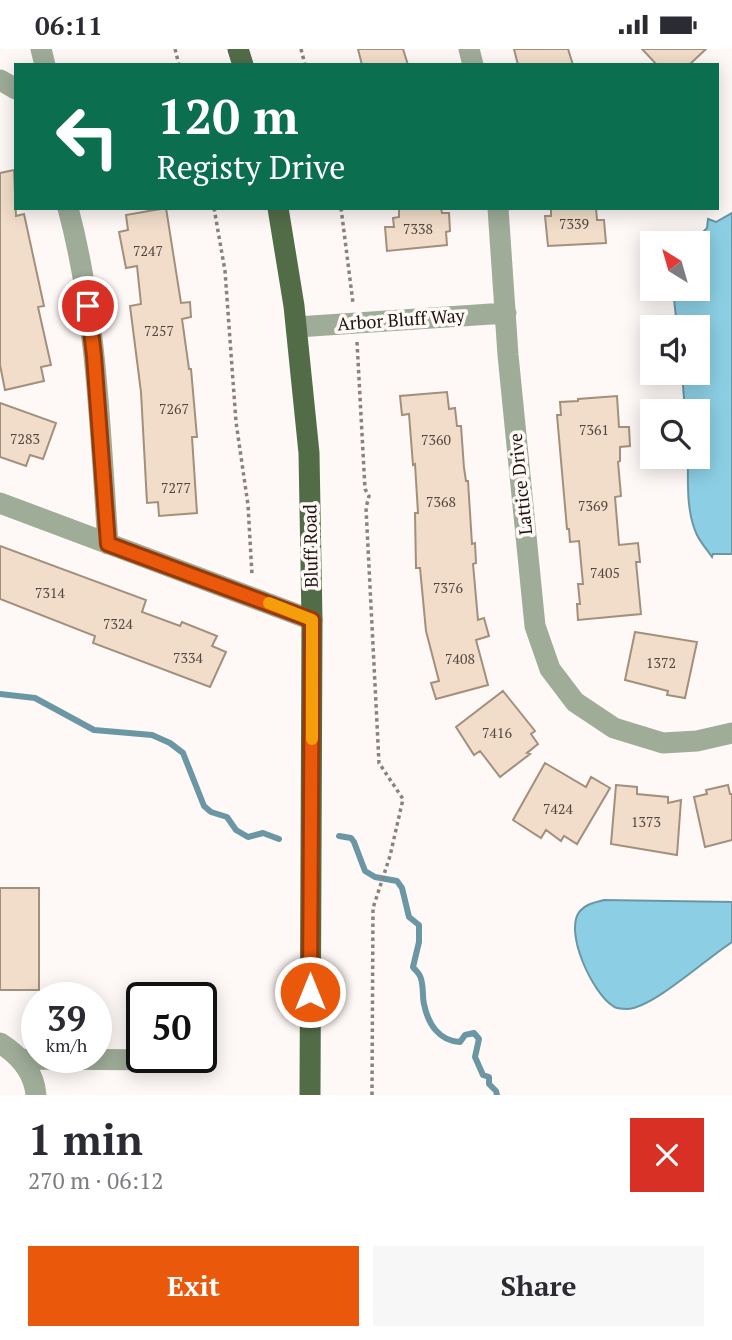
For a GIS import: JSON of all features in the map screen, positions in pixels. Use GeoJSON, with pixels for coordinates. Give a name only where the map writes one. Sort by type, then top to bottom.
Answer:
{"type":"FeatureCollection","features":[{"type":"Feature","properties":{"kind":"main road","name":"Bluff Road"},"geometry":{"type":"LineString","coordinates":[[278,210],[297,327],[309,453],[312,620],[310,1095]]}},
{"type":"Feature","properties":{"kind":"street"},"geometry":{"type":"LineString","coordinates":[[68,210],[90,322],[108,544]]}},
{"type":"Feature","properties":{"kind":"street","name":"Lattice Drive"},"geometry":{"type":"LineString","coordinates":[[498,210],[535,626],[550,669],[575,702],[614,728],[663,743],[697,741],[732,733]]}},
{"type":"Feature","properties":{"kind":"street","name":"Arbor Bluff Way"},"geometry":{"type":"LineString","coordinates":[[297,327],[506,313]]}},
{"type":"Feature","properties":{"kind":"street"},"geometry":{"type":"LineString","coordinates":[[0,503],[312,620]]}},
{"type":"Feature","properties":{"kind":"street"},"geometry":{"type":"LineString","coordinates":[[0,1043],[17,1053],[21,1059]]}},
{"type":"Feature","properties":{"kind":"street"},"geometry":{"type":"LineString","coordinates":[[29,1073],[35,1085],[36,1095]]}},
{"type":"Feature","properties":{"kind":"path"},"geometry":{"type":"LineString","coordinates":[[214,210],[225,271],[236,422],[256,599]]}},
{"type":"Feature","properties":{"kind":"path"},"geometry":{"type":"LineString","coordinates":[[341,210],[355,323],[365,489],[369,496],[366,508],[379,763],[403,799],[390,856],[373,908],[372,1095]]}},
{"type":"Feature","properties":{"kind":"water"},"geometry":{"type":"Polygon","coordinates":[[[732,213],[732,554],[713,554],[712,557],[693,526],[688,496],[688,469],[710,469],[710,399],[684,399],[683,385],[710,385],[710,315],[676,315],[674,301],[710,301],[710,231],[704,231],[708,219],[716,222],[732,213]]]}},
{"type":"Feature","properties":{"kind":"water"},"geometry":{"type":"Polygon","coordinates":[[[604,900],[732,902],[732,942],[652,1000],[628,1009],[616,1008],[605,999],[589,976],[575,933],[580,911],[588,905],[604,900]]]}},
{"type":"Feature","properties":{"kind":"building"},"geometry":{"type":"Polygon","coordinates":[[[358,49],[403,49],[407,63],[362,63],[358,49]]]}},
{"type":"Feature","properties":{"kind":"building"},"geometry":{"type":"Polygon","coordinates":[[[514,49],[568,49],[572,63],[518,63],[514,49]]]}},
{"type":"Feature","properties":{"kind":"building"},"geometry":{"type":"Polygon","coordinates":[[[642,49],[706,49],[691,63],[655,63],[642,49]]]}},
{"type":"Feature","properties":{"kind":"building"},"geometry":{"type":"Polygon","coordinates":[[[14,170],[14,210],[16,216],[24,214],[44,306],[38,307],[51,365],[41,367],[44,381],[5,390],[0,365],[0,173],[14,170]]]}},
{"type":"Feature","properties":{"kind":"building"},"geometry":{"type":"Polygon","coordinates":[[[166,210],[181,303],[190,302],[191,317],[182,319],[191,369],[197,437],[192,437],[197,513],[159,516],[158,502],[147,503],[141,392],[130,306],[141,304],[137,266],[126,268],[119,232],[128,230],[126,215],[166,210]]]}},
{"type":"Feature","properties":{"kind":"building"},"geometry":{"type":"Polygon","coordinates":[[[399,210],[441,210],[442,213],[449,213],[450,231],[446,232],[447,245],[387,251],[385,227],[394,227],[393,218],[399,217],[399,210]]]}},
{"type":"Feature","properties":{"kind":"building"},"geometry":{"type":"Polygon","coordinates":[[[551,210],[596,210],[597,220],[604,220],[606,243],[548,246],[545,216],[551,216],[551,210]]]}},
{"type":"Feature","properties":{"kind":"building"},"geometry":{"type":"Polygon","coordinates":[[[447,392],[449,409],[455,408],[457,426],[461,426],[472,544],[475,543],[476,563],[473,564],[478,620],[484,618],[489,636],[476,640],[488,685],[436,699],[431,683],[439,681],[426,631],[420,568],[416,568],[415,513],[418,513],[415,464],[413,465],[409,414],[402,415],[400,396],[447,392]]]}},
{"type":"Feature","properties":{"kind":"building"},"geometry":{"type":"Polygon","coordinates":[[[617,396],[619,427],[629,427],[630,446],[620,447],[618,462],[621,496],[615,497],[619,545],[638,543],[640,562],[636,562],[641,614],[578,620],[578,584],[583,584],[579,541],[570,542],[567,529],[557,415],[561,415],[560,402],[617,396]]]}},
{"type":"Feature","properties":{"kind":"building"},"geometry":{"type":"Polygon","coordinates":[[[0,403],[56,423],[43,459],[30,455],[26,466],[0,457],[0,403]]]}},
{"type":"Feature","properties":{"kind":"building"},"geometry":{"type":"Polygon","coordinates":[[[0,546],[146,600],[142,612],[180,626],[182,622],[217,636],[212,646],[226,652],[210,687],[93,643],[95,636],[0,599],[0,546]]]}},
{"type":"Feature","properties":{"kind":"building"},"geometry":{"type":"Polygon","coordinates":[[[635,632],[697,642],[685,698],[667,695],[668,691],[625,680],[635,632]]]}},
{"type":"Feature","properties":{"kind":"building"},"geometry":{"type":"Polygon","coordinates":[[[503,691],[535,731],[531,734],[538,744],[527,753],[530,754],[500,777],[480,751],[474,755],[456,727],[503,691]]]}},
{"type":"Feature","properties":{"kind":"building"},"geometry":{"type":"Polygon","coordinates":[[[545,763],[586,787],[591,777],[610,788],[577,844],[564,836],[561,841],[546,830],[541,838],[513,820],[545,763]]]}},
{"type":"Feature","properties":{"kind":"building"},"geometry":{"type":"Polygon","coordinates":[[[616,785],[637,787],[637,794],[668,797],[668,803],[681,800],[677,855],[611,844],[616,785]]]}},
{"type":"Feature","properties":{"kind":"building"},"geometry":{"type":"Polygon","coordinates":[[[728,785],[732,794],[732,840],[705,847],[694,797],[707,794],[706,790],[728,785]]]}},
{"type":"Feature","properties":{"kind":"building"},"geometry":{"type":"Polygon","coordinates":[[[0,888],[39,888],[39,982],[21,982],[21,990],[0,990],[0,888]]]}},
{"type":"Feature","properties":{"kind":"waterway"},"geometry":{"type":"LineString","coordinates":[[0,694],[35,698],[94,730],[152,735],[170,743],[183,753],[204,806],[211,812],[227,817],[236,830],[248,837],[263,833],[279,839]]}},
{"type":"Feature","properties":{"kind":"waterway"},"geometry":{"type":"LineString","coordinates":[[339,836],[351,838],[354,842],[365,871],[375,877],[397,881],[402,888],[409,917],[419,925],[419,942],[413,967],[421,979],[428,1018],[440,1035],[453,1041],[460,1042],[465,1035],[474,1033],[479,1039],[475,1057],[497,1095]]}},
{"type":"Feature","properties":{"kind":"slow traffic"},"geometry":{"type":"LineString","coordinates":[[269,603],[312,620],[312,739]]}},
{"type":"Feature","properties":{"kind":"route"},"geometry":{"type":"LineString","coordinates":[[88,306],[108,544],[312,620],[310,992]]}}]}
